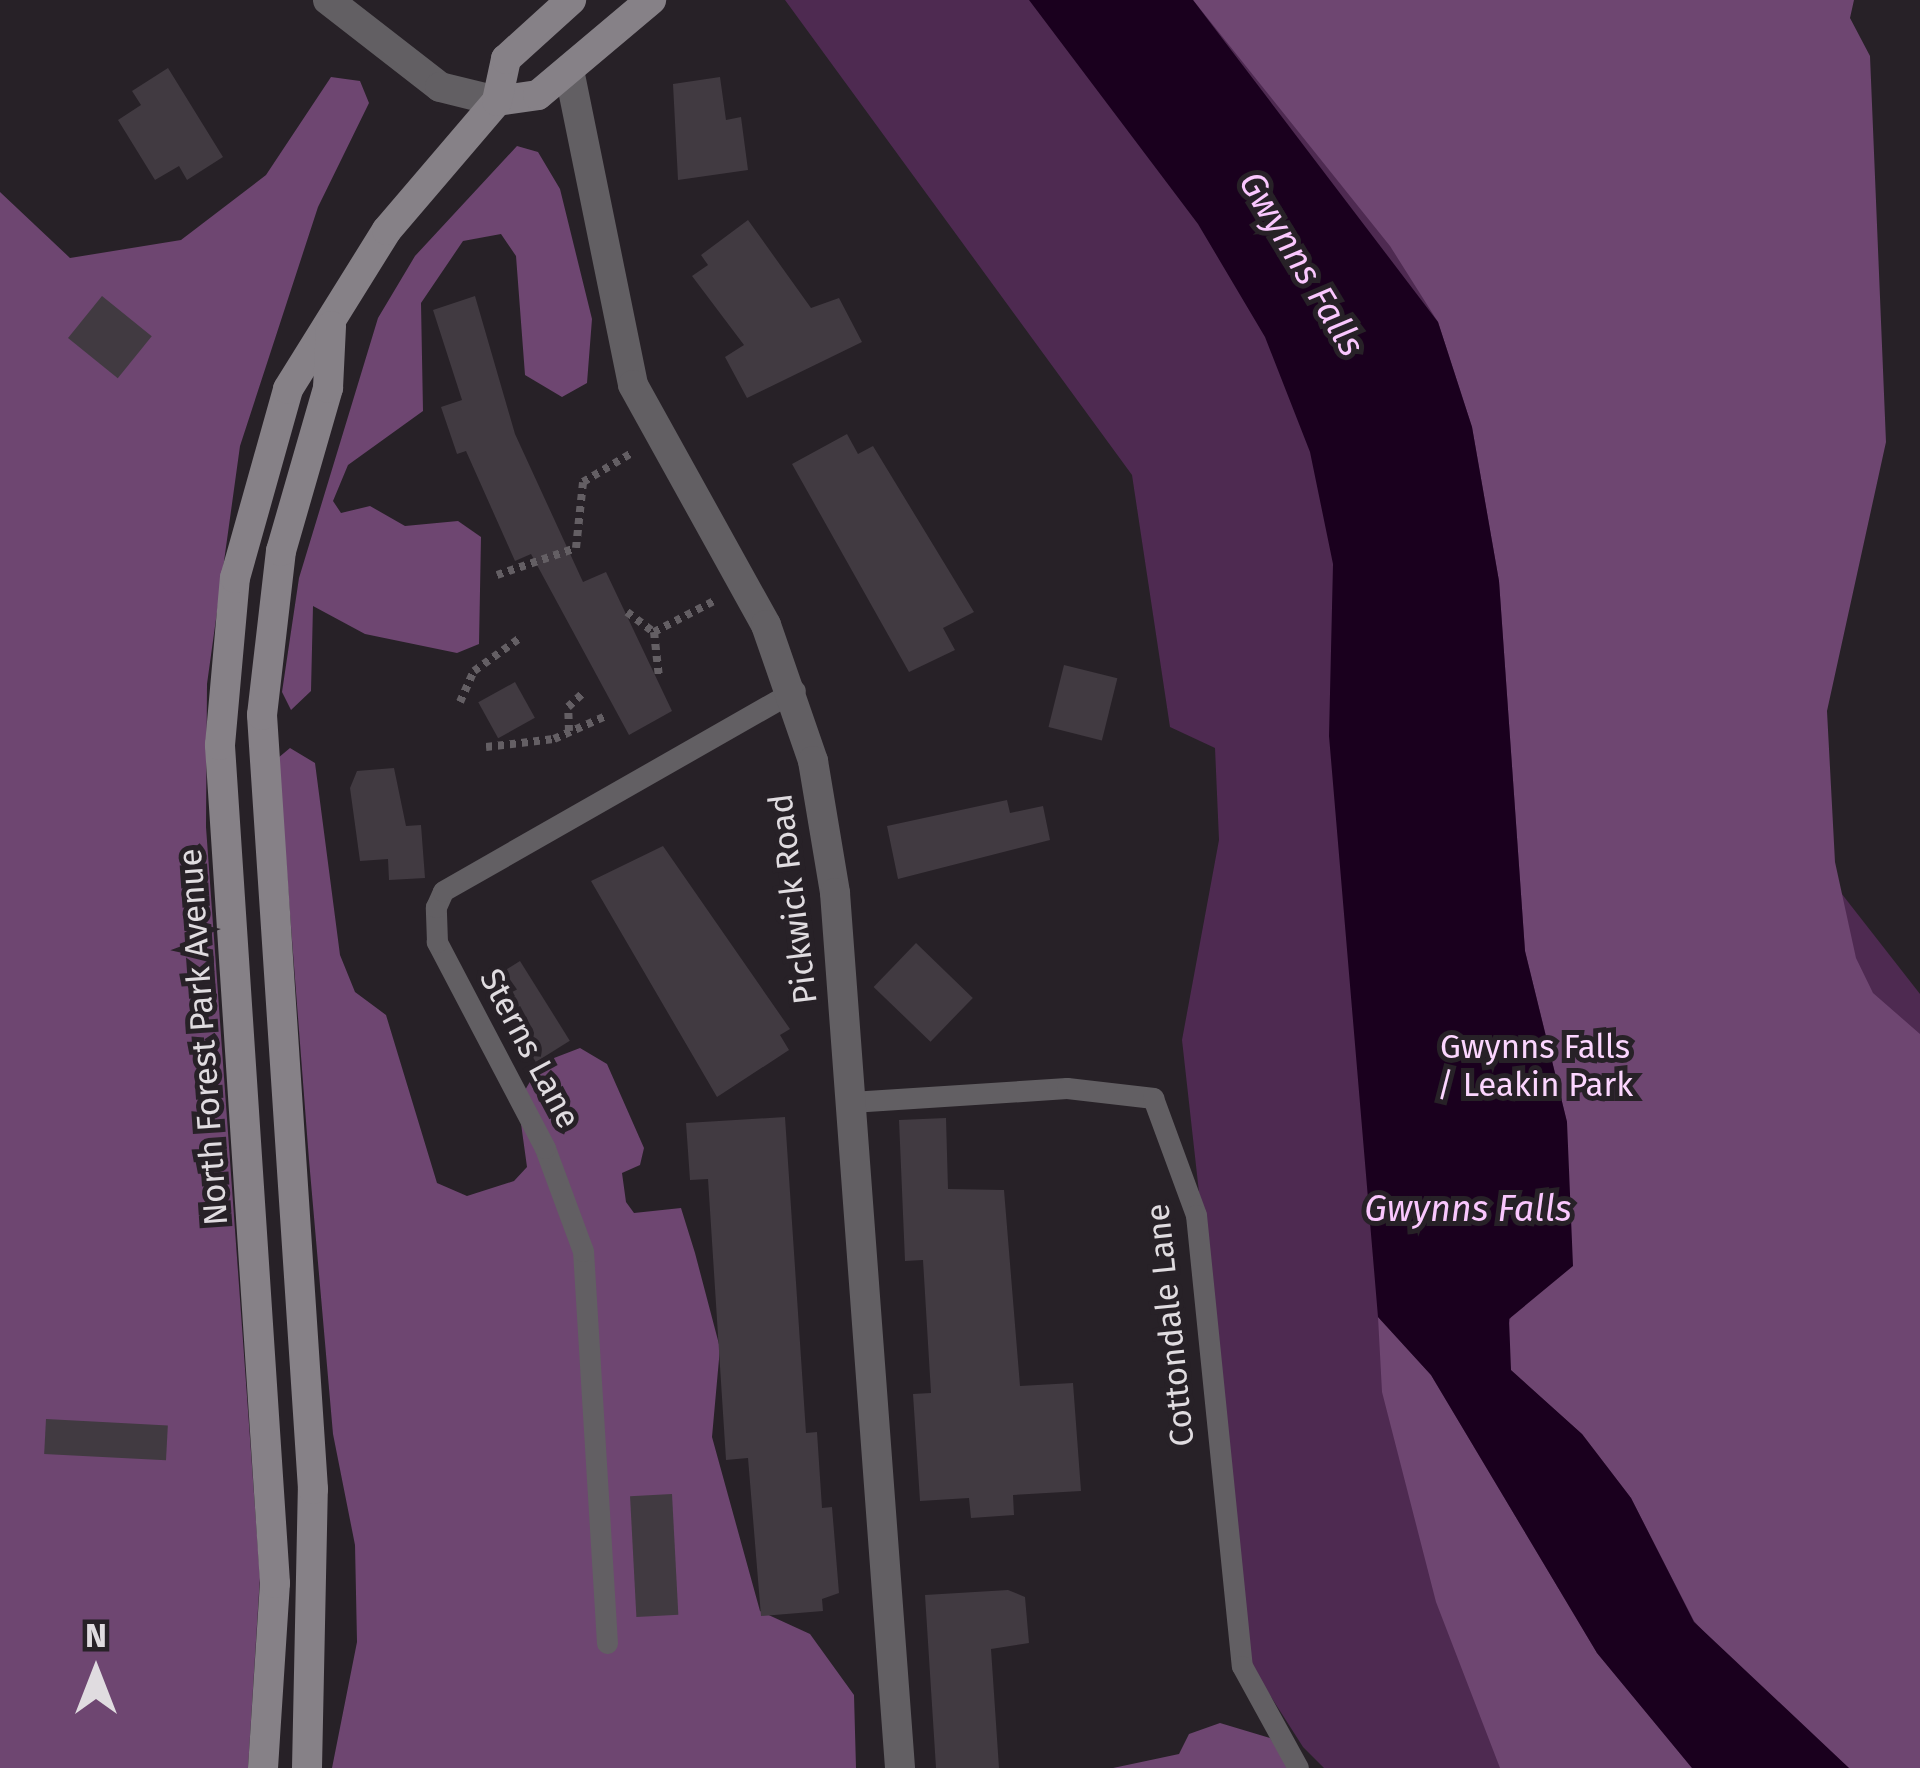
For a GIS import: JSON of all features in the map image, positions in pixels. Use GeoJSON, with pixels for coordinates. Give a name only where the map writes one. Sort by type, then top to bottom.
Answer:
{"type":"FeatureCollection","features":[{"type":"Feature","properties":{"kind":"main road","name":"North Forest Park Avenue"},"geometry":{"type":"LineString","coordinates":[[263,1768],[275,1583],[223,674],[252,495],[288,389],[387,230],[497,101],[506,59],[572,0]]}},
{"type":"Feature","properties":{"kind":"main road"},"geometry":{"type":"LineString","coordinates":[[497,101],[538,95],[651,0]]}},
{"type":"Feature","properties":{"kind":"main road","name":"North Forest Park Avenue"},"geometry":{"type":"LineString","coordinates":[[307,1768],[313,1489],[262,715],[281,551],[328,388],[332,320]]}},
{"type":"Feature","properties":{"kind":"street"},"geometry":{"type":"LineString","coordinates":[[328,0],[440,87],[497,101]]}},
{"type":"Feature","properties":{"kind":"street","name":"Pickwick Road"},"geometry":{"type":"LineString","coordinates":[[569,70],[633,385],[795,690],[835,893],[901,1768]]}},
{"type":"Feature","properties":{"kind":"lane","name":"Sterns Lane"},"geometry":{"type":"LineString","coordinates":[[607,1643],[583,1251],[545,1148],[436,942],[436,907],[442,891],[795,690]]}},
{"type":"Feature","properties":{"kind":"lane","name":"Cottondale Lane"},"geometry":{"type":"LineString","coordinates":[[851,1102],[1067,1088],[1153,1097],[1196,1215],[1242,1666],[1298,1768]]}},
{"type":"Feature","properties":{"kind":"path"},"geometry":{"type":"LineString","coordinates":[[497,575],[576,548],[583,482],[632,453]]}},
{"type":"Feature","properties":{"kind":"path"},"geometry":{"type":"LineString","coordinates":[[654,632],[721,598]]}},
{"type":"Feature","properties":{"kind":"path"},"geometry":{"type":"LineString","coordinates":[[627,612],[654,632],[659,677]]}},
{"type":"Feature","properties":{"kind":"path"},"geometry":{"type":"LineString","coordinates":[[460,702],[474,671],[520,638]]}},
{"type":"Feature","properties":{"kind":"path"},"geometry":{"type":"LineString","coordinates":[[569,731],[568,707],[585,691]]}},
{"type":"Feature","properties":{"kind":"path"},"geometry":{"type":"LineString","coordinates":[[486,747],[569,731],[605,716]]}},
{"type":"Feature","properties":{"kind":"green space","name":"Gwynns Falls / Leakin Park"},"geometry":{"type":"Polygon","coordinates":[[[785,0],[1472,0],[1820,866],[1920,994],[1920,1768],[1324,1768],[1303,1747],[1252,1667],[1182,1040],[1219,840],[1215,748],[1170,727],[1132,475],[785,0]]]}},
{"type":"Feature","properties":{"kind":"shaded area"},"geometry":{"type":"Polygon","coordinates":[[[1193,0],[1854,0],[1850,18],[1870,56],[1886,442],[1827,711],[1835,862],[1856,958],[1873,993],[1920,1034],[1920,1768],[1849,1768],[1746,1678],[1694,1621],[1631,1498],[1582,1434],[1511,1371],[1505,1337],[1567,1122],[1525,951],[1499,581],[1472,427],[1438,322],[1390,246],[1193,0]]]}},
{"type":"Feature","properties":{"kind":"shaded area"},"geometry":{"type":"Polygon","coordinates":[[[331,77],[360,81],[369,103],[318,207],[240,446],[207,684],[206,827],[260,1577],[248,1768],[0,1768],[0,192],[70,258],[181,240],[266,175],[331,77]]]}},
{"type":"Feature","properties":{"kind":"shaded area"},"geometry":{"type":"Polygon","coordinates":[[[517,146],[538,152],[560,189],[592,319],[587,383],[562,397],[525,375],[516,256],[501,234],[463,241],[421,303],[423,411],[348,465],[333,501],[341,513],[370,506],[405,526],[458,521],[481,537],[479,644],[457,653],[365,634],[313,606],[311,691],[291,710],[282,692],[299,578],[378,318],[415,256],[517,146]]]}},
{"type":"Feature","properties":{"kind":"shaded area"},"geometry":{"type":"Polygon","coordinates":[[[290,748],[315,763],[340,955],[355,992],[386,1015],[437,1183],[467,1196],[514,1181],[527,1167],[518,1102],[541,1063],[580,1048],[607,1064],[644,1148],[640,1165],[622,1173],[626,1202],[634,1213],[681,1208],[695,1253],[720,1348],[712,1437],[760,1611],[810,1634],[854,1695],[856,1768],[332,1768],[357,1642],[355,1545],[333,1434],[309,1160],[278,758],[290,748]]]}},
{"type":"Feature","properties":{"kind":"shaded area"},"geometry":{"type":"Polygon","coordinates":[[[1378,1317],[1431,1375],[1597,1653],[1692,1768],[1500,1768],[1436,1602],[1382,1392],[1378,1317]]]}},
{"type":"Feature","properties":{"kind":"shaded area"},"geometry":{"type":"Polygon","coordinates":[[[1220,1723],[1270,1738],[1292,1768],[1113,1768],[1179,1754],[1189,1734],[1220,1723]]]}},
{"type":"Feature","properties":{"kind":"water","name":"Gwynns Falls"},"geometry":{"type":"Polygon","coordinates":[[[1029,0],[1193,0],[1438,322],[1472,427],[1499,581],[1525,951],[1567,1122],[1573,1266],[1509,1319],[1511,1370],[1582,1434],[1631,1498],[1694,1622],[1849,1768],[1692,1768],[1597,1653],[1431,1375],[1378,1317],[1329,736],[1333,564],[1310,452],[1265,337],[1198,224],[1029,0]]]}},
{"type":"Feature","properties":{"kind":"building"},"geometry":{"type":"Polygon","coordinates":[[[168,68],[223,157],[187,180],[179,166],[155,180],[118,120],[141,105],[132,91],[168,68]]]}},
{"type":"Feature","properties":{"kind":"building"},"geometry":{"type":"Polygon","coordinates":[[[720,77],[726,120],[741,117],[748,170],[678,180],[673,84],[720,77]]]}},
{"type":"Feature","properties":{"kind":"building"},"geometry":{"type":"Polygon","coordinates":[[[748,220],[811,308],[839,298],[862,342],[747,398],[725,357],[744,345],[692,276],[708,265],[701,255],[748,220]]]}},
{"type":"Feature","properties":{"kind":"building"},"geometry":{"type":"Polygon","coordinates":[[[102,296],[152,336],[118,378],[68,338],[102,296]]]}},
{"type":"Feature","properties":{"kind":"building"},"geometry":{"type":"Polygon","coordinates":[[[475,296],[515,434],[583,582],[606,572],[672,711],[629,735],[531,554],[515,561],[466,451],[457,454],[441,407],[462,400],[433,310],[475,296]]]}},
{"type":"Feature","properties":{"kind":"building"},"geometry":{"type":"Polygon","coordinates":[[[847,434],[858,454],[873,446],[974,612],[943,628],[955,650],[909,672],[792,464],[847,434]]]}},
{"type":"Feature","properties":{"kind":"building"},"geometry":{"type":"Polygon","coordinates":[[[1064,665],[1117,678],[1102,740],[1049,727],[1064,665]]]}},
{"type":"Feature","properties":{"kind":"building"},"geometry":{"type":"Polygon","coordinates":[[[515,682],[535,718],[498,738],[478,702],[515,682]]]}},
{"type":"Feature","properties":{"kind":"building"},"geometry":{"type":"Polygon","coordinates":[[[394,768],[406,826],[421,825],[425,878],[389,880],[388,859],[360,861],[350,788],[357,771],[394,768]]]}},
{"type":"Feature","properties":{"kind":"building"},"geometry":{"type":"Polygon","coordinates":[[[1007,800],[1010,813],[1043,806],[1050,840],[898,879],[887,826],[1007,800]]]}},
{"type":"Feature","properties":{"kind":"building"},"geometry":{"type":"Polygon","coordinates":[[[663,846],[790,1029],[780,1035],[789,1050],[717,1097],[591,881],[663,846]]]}},
{"type":"Feature","properties":{"kind":"building"},"geometry":{"type":"Polygon","coordinates":[[[916,943],[973,998],[930,1042],[874,987],[916,943]]]}},
{"type":"Feature","properties":{"kind":"building"},"geometry":{"type":"Polygon","coordinates":[[[520,961],[570,1041],[536,1062],[486,982],[520,961]]]}},
{"type":"Feature","properties":{"kind":"building"},"geometry":{"type":"Polygon","coordinates":[[[785,1117],[806,1433],[817,1432],[822,1508],[832,1507],[839,1593],[822,1599],[823,1611],[761,1616],[748,1458],[726,1460],[708,1179],[690,1180],[686,1123],[785,1117]]]}},
{"type":"Feature","properties":{"kind":"building"},"geometry":{"type":"Polygon","coordinates":[[[946,1118],[948,1189],[1004,1190],[1020,1386],[1073,1383],[1081,1491],[1013,1495],[1014,1515],[971,1518],[969,1498],[920,1501],[913,1394],[931,1393],[923,1260],[905,1261],[899,1120],[946,1118]]]}},
{"type":"Feature","properties":{"kind":"building"},"geometry":{"type":"Polygon","coordinates":[[[46,1419],[168,1425],[166,1460],[44,1454],[46,1419]]]}},
{"type":"Feature","properties":{"kind":"building"},"geometry":{"type":"Polygon","coordinates":[[[672,1494],[678,1615],[636,1617],[630,1496],[672,1494]]]}},
{"type":"Feature","properties":{"kind":"building"},"geometry":{"type":"Polygon","coordinates":[[[1008,1590],[1025,1597],[1029,1643],[991,1649],[999,1768],[936,1768],[925,1595],[1008,1590]]]}}]}
